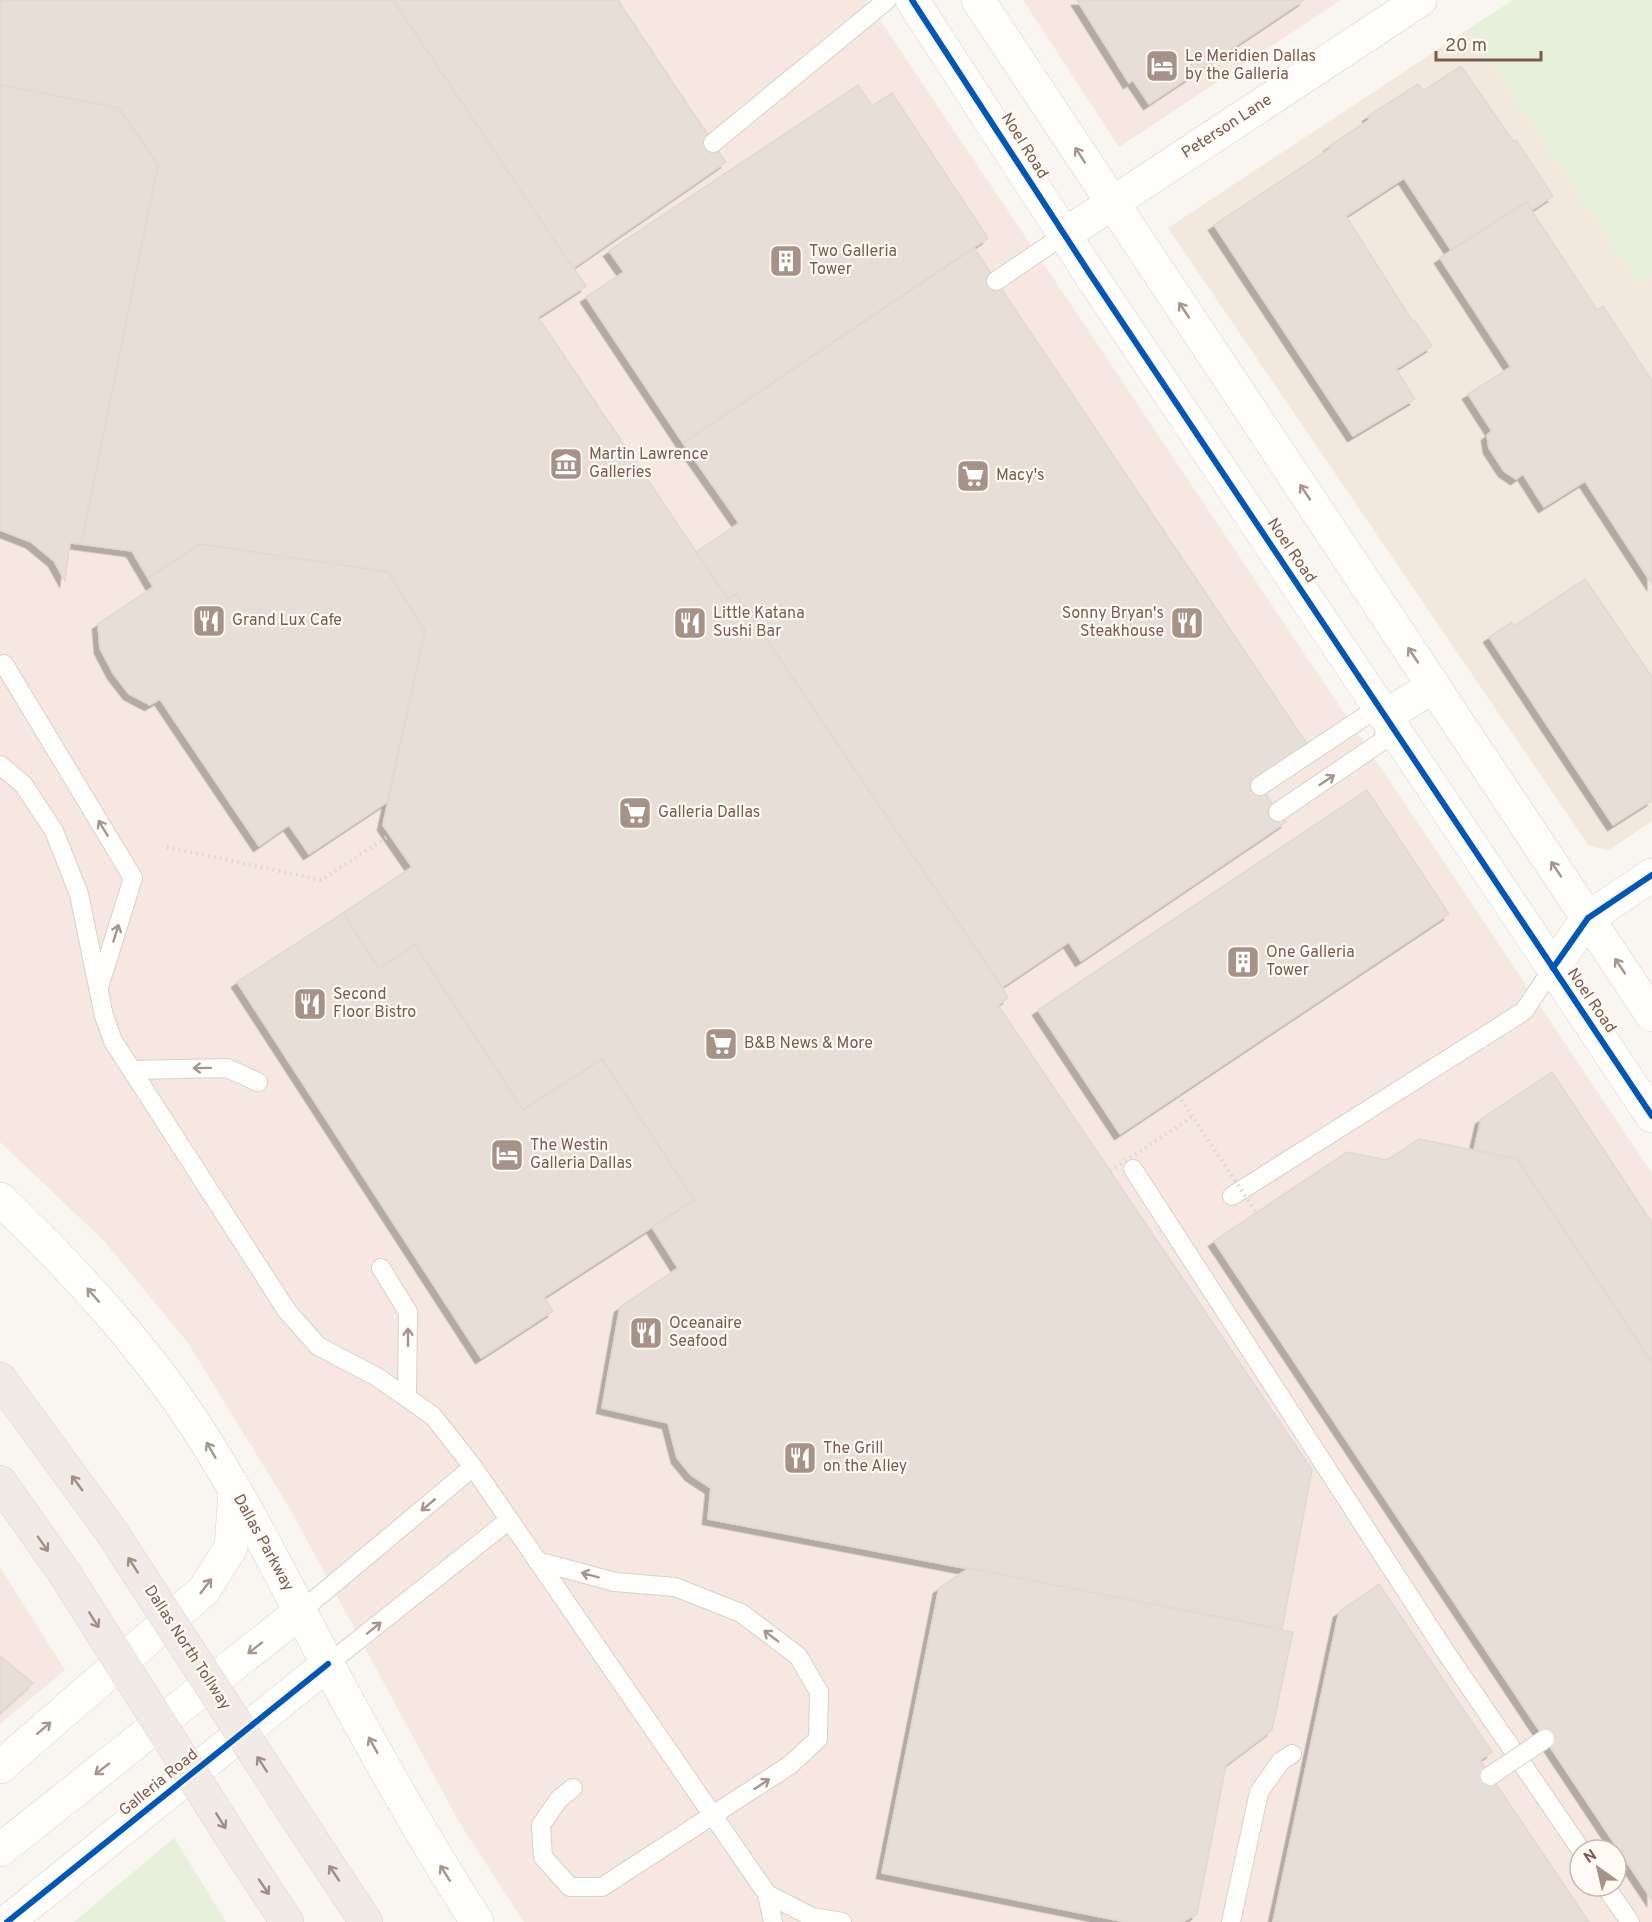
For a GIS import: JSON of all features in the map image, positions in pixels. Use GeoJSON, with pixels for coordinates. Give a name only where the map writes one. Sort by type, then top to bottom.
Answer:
{"type":"FeatureCollection","features":[{"type":"Feature","properties":{"kind":"highway","name":"Dallas North Tollway"},"geometry":{"type":"LineString","coordinates":[[0,1379],[111,1531],[366,1922]]}},
{"type":"Feature","properties":{"kind":"highway"},"geometry":{"type":"LineString","coordinates":[[0,1482],[63,1571],[287,1922]]}},
{"type":"Feature","properties":{"kind":"street","name":"Noel Road"},"geometry":{"type":"LineString","coordinates":[[912,0],[935,32],[1064,235],[1652,1116]]}},
{"type":"Feature","properties":{"kind":"street"},"geometry":{"type":"LineString","coordinates":[[978,0],[1652,1015]]}},
{"type":"Feature","properties":{"kind":"street","name":"Peterson Lane"},"geometry":{"type":"LineString","coordinates":[[1064,235],[1420,0]]}},
{"type":"Feature","properties":{"kind":"street"},"geometry":{"type":"LineString","coordinates":[[1385,716],[1434,686]]}},
{"type":"Feature","properties":{"kind":"street"},"geometry":{"type":"LineString","coordinates":[[1553,968],[1588,918],[1652,875]]}},
{"type":"Feature","properties":{"kind":"street","name":"Dallas Parkway"},"geometry":{"type":"LineString","coordinates":[[0,1199],[58,1255],[130,1338],[202,1436],[433,1852],[477,1922]]}},
{"type":"Feature","properties":{"kind":"street"},"geometry":{"type":"LineString","coordinates":[[0,1767],[204,1590],[231,1547],[235,1492]]}},
{"type":"Feature","properties":{"kind":"street"},"geometry":{"type":"LineString","coordinates":[[0,1850],[300,1612]]}},
{"type":"Feature","properties":{"kind":"street","name":"Galleria Road"},"geometry":{"type":"LineString","coordinates":[[7,1922],[328,1664]]}},
{"type":"Feature","properties":{"kind":"lane"},"geometry":{"type":"LineString","coordinates":[[713,143],[887,0]]}},
{"type":"Feature","properties":{"kind":"lane"},"geometry":{"type":"LineString","coordinates":[[996,281],[1064,235]]}},
{"type":"Feature","properties":{"kind":"lane"},"geometry":{"type":"LineString","coordinates":[[4,664],[133,878],[99,989]]}},
{"type":"Feature","properties":{"kind":"lane"},"geometry":{"type":"LineString","coordinates":[[1260,786],[1367,715],[1385,716],[1384,740],[1278,812]]}},
{"type":"Feature","properties":{"kind":"lane"},"geometry":{"type":"LineString","coordinates":[[0,765],[23,784],[54,831],[79,894],[99,989],[113,1041],[287,1311],[318,1346],[407,1396],[433,1416],[473,1467],[767,1894],[773,1922]]}},
{"type":"Feature","properties":{"kind":"lane"},"geometry":{"type":"LineString","coordinates":[[1232,1196],[1524,1011],[1553,968]]}},
{"type":"Feature","properties":{"kind":"lane"},"geometry":{"type":"LineString","coordinates":[[132,1070],[227,1068],[258,1082]]}},
{"type":"Feature","properties":{"kind":"lane"},"geometry":{"type":"LineString","coordinates":[[1133,1169],[1442,1653],[1573,1838]]}},
{"type":"Feature","properties":{"kind":"lane"},"geometry":{"type":"LineString","coordinates":[[381,1268],[408,1312],[407,1396]]}},
{"type":"Feature","properties":{"kind":"lane"},"geometry":{"type":"LineString","coordinates":[[300,1612],[473,1467]]}},
{"type":"Feature","properties":{"kind":"lane","name":"Galleria Road"},"geometry":{"type":"LineString","coordinates":[[328,1664],[509,1520]]}},
{"type":"Feature","properties":{"kind":"lane"},"geometry":{"type":"LineString","coordinates":[[537,1561],[615,1582],[675,1587],[741,1613],[798,1656],[819,1692],[818,1739],[790,1766],[602,1887],[570,1887],[543,1857],[541,1825],[559,1798],[573,1788]]}},
{"type":"Feature","properties":{"kind":"lane"},"geometry":{"type":"LineString","coordinates":[[1491,1776],[1545,1739]]}},
{"type":"Feature","properties":{"kind":"lane"},"geometry":{"type":"LineString","coordinates":[[1231,1922],[1259,1792],[1281,1761],[1292,1754]]}},
{"type":"Feature","properties":{"kind":"lane"},"geometry":{"type":"LineString","coordinates":[[767,1894],[813,1919],[842,1922]]}},
{"type":"Feature","properties":{"kind":"lane"},"geometry":{"type":"LineString","coordinates":[[1613,1898],[1630,1922]]}},
{"type":"Feature","properties":{"kind":"path"},"geometry":{"type":"LineString","coordinates":[[167,847],[321,880],[390,835]]}},
{"type":"Feature","properties":{"kind":"path"},"geometry":{"type":"LineString","coordinates":[[1178,1095],[1256,1212]]}},
{"type":"Feature","properties":{"kind":"path"},"geometry":{"type":"LineString","coordinates":[[1110,1171],[1192,1117]]}},
{"type":"Feature","properties":{"kind":"shaded area"},"geometry":{"type":"Polygon","coordinates":[[[0,0],[867,0],[1652,1173],[1652,1922],[524,1922],[459,1822],[290,1509],[188,1343],[104,1241],[0,1142],[0,0]]]}},
{"type":"Feature","properties":{"kind":"shaded area"},"geometry":{"type":"Polygon","coordinates":[[[1023,0],[1341,0],[1119,147],[1023,0]]]}},
{"type":"Feature","properties":{"kind":"shaded area"},"geometry":{"type":"Polygon","coordinates":[[[1467,30],[1638,286],[1652,277],[1652,821],[1609,850],[1589,846],[1168,228],[1467,30]]]}},
{"type":"Feature","properties":{"kind":"shaded area"},"geometry":{"type":"Polygon","coordinates":[[[0,1567],[65,1670],[0,1724],[0,1567]]]}},
{"type":"Feature","properties":{"kind":"green space"},"geometry":{"type":"Polygon","coordinates":[[[1513,0],[1652,0],[1652,277],[1638,286],[1467,30],[1513,0]]]}},
{"type":"Feature","properties":{"kind":"green space"},"geometry":{"type":"Polygon","coordinates":[[[174,1838],[226,1922],[74,1922],[174,1838]]]}},
{"type":"Feature","properties":{"kind":"building","name":"Galleria Dallas"},"geometry":{"type":"Polygon","coordinates":[[[0,0],[393,0],[586,286],[538,317],[728,599],[736,594],[1002,987],[1008,998],[998,1005],[1312,1470],[1282,1629],[708,1519],[711,1488],[691,1475],[677,1458],[668,1423],[602,1408],[620,1307],[678,1268],[652,1227],[694,1200],[602,1059],[523,1110],[415,945],[379,969],[343,913],[412,867],[383,825],[425,631],[388,572],[200,544],[148,578],[132,551],[81,544],[158,165],[119,108],[0,85],[0,0]]]}},
{"type":"Feature","properties":{"kind":"building"},"geometry":{"type":"Polygon","coordinates":[[[393,0],[618,0],[726,162],[573,268],[393,0]]]}},
{"type":"Feature","properties":{"kind":"building","name":"Le Meridien Dallas by the Galleria"},"geometry":{"type":"Polygon","coordinates":[[[1077,0],[1304,0],[1149,104],[1133,80],[1129,83],[1077,0]]]}},
{"type":"Feature","properties":{"kind":"building"},"geometry":{"type":"Polygon","coordinates":[[[1461,66],[1513,141],[1516,140],[1553,196],[1532,210],[1526,202],[1451,250],[1404,178],[1346,216],[1413,322],[1415,321],[1432,346],[1396,369],[1415,399],[1353,436],[1214,225],[1331,148],[1329,146],[1369,120],[1368,116],[1418,84],[1423,91],[1461,66]]]}},
{"type":"Feature","properties":{"kind":"building"},"geometry":{"type":"Polygon","coordinates":[[[0,85],[119,108],[158,165],[81,544],[70,543],[65,581],[54,561],[31,542],[0,530],[0,85]]]}},
{"type":"Feature","properties":{"kind":"building","name":"Two Galleria Tower"},"geometry":{"type":"Polygon","coordinates":[[[858,85],[872,106],[892,93],[988,238],[683,443],[586,297],[624,272],[609,251],[858,85]]]}},
{"type":"Feature","properties":{"kind":"building"},"geometry":{"type":"Polygon","coordinates":[[[1526,202],[1597,310],[1603,306],[1652,381],[1652,584],[1585,481],[1544,507],[1523,474],[1516,479],[1504,471],[1489,448],[1487,435],[1492,431],[1468,394],[1511,367],[1440,258],[1526,202]]]}},
{"type":"Feature","properties":{"kind":"building"},"geometry":{"type":"Polygon","coordinates":[[[974,248],[1309,747],[1257,782],[1286,822],[1081,961],[1069,942],[1002,987],[736,594],[728,599],[696,552],[739,523],[683,443],[974,248]]]}},
{"type":"Feature","properties":{"kind":"building"},"geometry":{"type":"Polygon","coordinates":[[[200,544],[388,572],[425,631],[387,802],[309,854],[289,825],[259,846],[160,699],[150,705],[129,694],[113,673],[100,648],[98,624],[153,587],[148,578],[200,544]]]}},
{"type":"Feature","properties":{"kind":"building"},"geometry":{"type":"Polygon","coordinates":[[[1585,579],[1652,677],[1652,800],[1613,825],[1489,637],[1512,622],[1514,626],[1585,579]]]}},
{"type":"Feature","properties":{"kind":"building","name":"One Galleria Tower"},"geometry":{"type":"Polygon","coordinates":[[[1367,790],[1449,914],[1120,1134],[1038,1010],[1367,790]]]}},
{"type":"Feature","properties":{"kind":"building","name":"The Westin Galleria Dallas"},"geometry":{"type":"Polygon","coordinates":[[[343,913],[379,969],[415,945],[523,1110],[602,1059],[694,1200],[544,1297],[553,1311],[481,1358],[237,982],[343,913]]]}},
{"type":"Feature","properties":{"kind":"building"},"geometry":{"type":"Polygon","coordinates":[[[1552,1072],[1652,1223],[1652,1363],[1517,1159],[1474,1150],[1481,1119],[1552,1072]]]}},
{"type":"Feature","properties":{"kind":"building"},"geometry":{"type":"Polygon","coordinates":[[[1419,1139],[1517,1159],[1652,1363],[1652,1900],[1628,1864],[1628,1838],[1611,1838],[1214,1241],[1347,1152],[1387,1160],[1419,1139]]]}},
{"type":"Feature","properties":{"kind":"building"},"geometry":{"type":"Polygon","coordinates":[[[969,1568],[1293,1632],[1272,1730],[1226,1765],[1197,1914],[1182,1922],[1126,1922],[882,1873],[939,1588],[969,1568]]]}},
{"type":"Feature","properties":{"kind":"building"},"geometry":{"type":"Polygon","coordinates":[[[1379,1584],[1492,1752],[1480,1760],[1568,1891],[1568,1898],[1573,1898],[1589,1922],[1273,1922],[1339,1612],[1379,1584]]]}},
{"type":"Feature","properties":{"kind":"building"},"geometry":{"type":"Polygon","coordinates":[[[0,1656],[33,1683],[0,1713],[0,1656]]]}},
{"type":"Feature","properties":{"kind":"cycle path"},"geometry":{"type":"LineString","coordinates":[[912,0],[1090,274],[1652,1116]]}},
{"type":"Feature","properties":{"kind":"cycle path"},"geometry":{"type":"LineString","coordinates":[[1553,968],[1588,918],[1652,875]]}},
{"type":"Feature","properties":{"kind":"cycle path"},"geometry":{"type":"LineString","coordinates":[[7,1922],[328,1664]]}},
{"type":"Feature","properties":{"kind":"place","name":"Le Meridien Dallas by the Galleria"},"geometry":{"type":"Point","coordinates":[1162,66]}},
{"type":"Feature","properties":{"kind":"place","name":"Two Galleria Tower"},"geometry":{"type":"Point","coordinates":[786,261]}},
{"type":"Feature","properties":{"kind":"place","name":"Martin Lawrence Galleries"},"geometry":{"type":"Point","coordinates":[566,464]}},
{"type":"Feature","properties":{"kind":"place","name":"Macy's"},"geometry":{"type":"Point","coordinates":[973,476]}},
{"type":"Feature","properties":{"kind":"place","name":"Grand Lux Cafe"},"geometry":{"type":"Point","coordinates":[209,621]}},
{"type":"Feature","properties":{"kind":"place","name":"Little Katana Sushi Bar"},"geometry":{"type":"Point","coordinates":[690,623]}},
{"type":"Feature","properties":{"kind":"place","name":"Sonny Bryan's Steakhouse"},"geometry":{"type":"Point","coordinates":[1187,623]}},
{"type":"Feature","properties":{"kind":"place","name":"Galleria Dallas"},"geometry":{"type":"Point","coordinates":[635,813]}},
{"type":"Feature","properties":{"kind":"place","name":"One Galleria Tower"},"geometry":{"type":"Point","coordinates":[1243,962]}},
{"type":"Feature","properties":{"kind":"place","name":"Second Floor Bistro"},"geometry":{"type":"Point","coordinates":[310,1004]}},
{"type":"Feature","properties":{"kind":"place","name":"B&B News & More"},"geometry":{"type":"Point","coordinates":[721,1044]}},
{"type":"Feature","properties":{"kind":"place","name":"The Westin Galleria Dallas"},"geometry":{"type":"Point","coordinates":[507,1155]}},
{"type":"Feature","properties":{"kind":"place","name":"Oceanaire Seafood"},"geometry":{"type":"Point","coordinates":[646,1333]}},
{"type":"Feature","properties":{"kind":"place","name":"The Grill on the Alley"},"geometry":{"type":"Point","coordinates":[800,1458]}}]}
